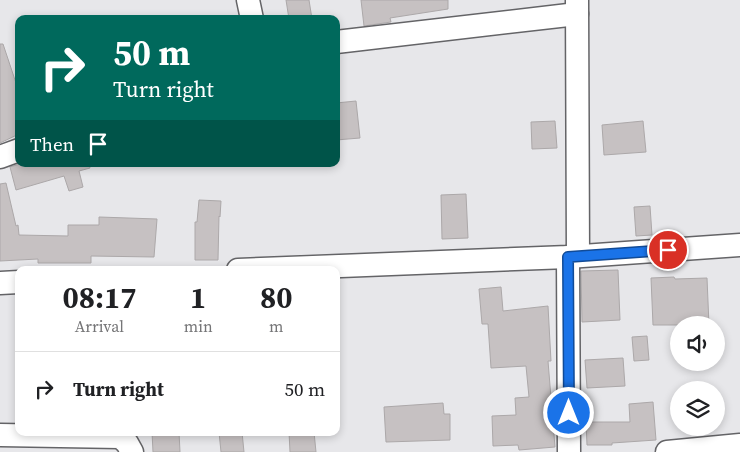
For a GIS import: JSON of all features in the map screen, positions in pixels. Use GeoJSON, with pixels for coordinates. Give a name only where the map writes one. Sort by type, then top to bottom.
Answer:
{"type":"FeatureCollection","features":[{"type":"Feature","properties":{"kind":"street"},"geometry":{"type":"LineString","coordinates":[[248,0],[251,15]]}},
{"type":"Feature","properties":{"kind":"street"},"geometry":{"type":"LineString","coordinates":[[340,41],[578,7],[570,452]]}},
{"type":"Feature","properties":{"kind":"street"},"geometry":{"type":"LineString","coordinates":[[0,157],[15,151]]}},
{"type":"Feature","properties":{"kind":"street"},"geometry":{"type":"LineString","coordinates":[[334,266],[573,256],[740,245]]}},
{"type":"Feature","properties":{"kind":"street"},"geometry":{"type":"LineString","coordinates":[[0,283],[15,282]]}},
{"type":"Feature","properties":{"kind":"street"},"geometry":{"type":"LineString","coordinates":[[0,435],[15,435]]}},
{"type":"Feature","properties":{"kind":"street"},"geometry":{"type":"LineString","coordinates":[[60,436],[120,437],[127,443],[132,452]]}},
{"type":"Feature","properties":{"kind":"street"},"geometry":{"type":"LineString","coordinates":[[667,452],[740,445]]}},
{"type":"Feature","properties":{"kind":"building"},"geometry":{"type":"Polygon","coordinates":[[[286,0],[309,0],[311,15],[288,15],[286,0]]]}},
{"type":"Feature","properties":{"kind":"building"},"geometry":{"type":"Polygon","coordinates":[[[361,0],[448,0],[448,9],[390,18],[391,22],[364,26],[361,0]]]}},
{"type":"Feature","properties":{"kind":"building"},"geometry":{"type":"Polygon","coordinates":[[[0,44],[3,44],[15,80],[15,136],[0,143],[0,44]]]}},
{"type":"Feature","properties":{"kind":"building"},"geometry":{"type":"Polygon","coordinates":[[[356,101],[360,138],[340,140],[340,103],[356,101]]]}},
{"type":"Feature","properties":{"kind":"building"},"geometry":{"type":"Polygon","coordinates":[[[555,121],[557,148],[532,149],[531,122],[555,121]]]}},
{"type":"Feature","properties":{"kind":"building"},"geometry":{"type":"Polygon","coordinates":[[[643,121],[646,152],[604,155],[602,125],[643,121]]]}},
{"type":"Feature","properties":{"kind":"building"},"geometry":{"type":"Polygon","coordinates":[[[15,166],[90,168],[79,171],[83,187],[69,191],[64,176],[16,190],[10,167],[15,166]]]}},
{"type":"Feature","properties":{"kind":"building"},"geometry":{"type":"Polygon","coordinates":[[[6,183],[19,235],[68,236],[68,225],[99,225],[99,217],[157,219],[154,257],[91,256],[91,263],[38,263],[38,259],[0,261],[0,184],[6,183]]]}},
{"type":"Feature","properties":{"kind":"building"},"geometry":{"type":"Polygon","coordinates":[[[466,194],[468,238],[442,239],[441,195],[466,194]]]}},
{"type":"Feature","properties":{"kind":"building"},"geometry":{"type":"Polygon","coordinates":[[[199,200],[221,201],[218,260],[195,260],[195,222],[197,222],[199,200]]]}},
{"type":"Feature","properties":{"kind":"building"},"geometry":{"type":"Polygon","coordinates":[[[650,206],[652,235],[636,236],[634,207],[650,206]]]}},
{"type":"Feature","properties":{"kind":"building"},"geometry":{"type":"Polygon","coordinates":[[[618,270],[620,320],[582,322],[581,271],[618,270]]]}},
{"type":"Feature","properties":{"kind":"building"},"geometry":{"type":"Polygon","coordinates":[[[651,278],[707,278],[709,316],[670,316],[670,325],[653,325],[651,278]]]}},
{"type":"Feature","properties":{"kind":"building"},"geometry":{"type":"Polygon","coordinates":[[[501,287],[503,311],[548,306],[551,361],[548,361],[555,447],[519,450],[518,445],[493,446],[492,416],[516,415],[515,398],[529,397],[526,366],[491,368],[488,324],[482,324],[479,289],[501,287]]]}},
{"type":"Feature","properties":{"kind":"building"},"geometry":{"type":"Polygon","coordinates":[[[647,336],[649,360],[634,361],[632,337],[647,336]]]}},
{"type":"Feature","properties":{"kind":"building"},"geometry":{"type":"Polygon","coordinates":[[[623,358],[625,386],[587,388],[585,360],[623,358]]]}},
{"type":"Feature","properties":{"kind":"building"},"geometry":{"type":"Polygon","coordinates":[[[653,402],[656,440],[612,443],[612,445],[587,445],[586,422],[630,422],[629,404],[653,402]]]}},
{"type":"Feature","properties":{"kind":"building"},"geometry":{"type":"Polygon","coordinates":[[[443,403],[444,414],[450,414],[450,440],[386,442],[384,407],[443,403]]]}},
{"type":"Feature","properties":{"kind":"building"},"geometry":{"type":"Polygon","coordinates":[[[152,436],[179,436],[180,452],[153,452],[152,436]]]}},
{"type":"Feature","properties":{"kind":"building"},"geometry":{"type":"Polygon","coordinates":[[[219,436],[242,436],[244,452],[221,452],[219,436]]]}},
{"type":"Feature","properties":{"kind":"building"},"geometry":{"type":"Polygon","coordinates":[[[289,436],[314,436],[316,452],[290,452],[289,436]]]}},
{"type":"Feature","properties":{"kind":"route"},"geometry":{"type":"LineString","coordinates":[[569,413],[568,257],[668,250]]}}]}
